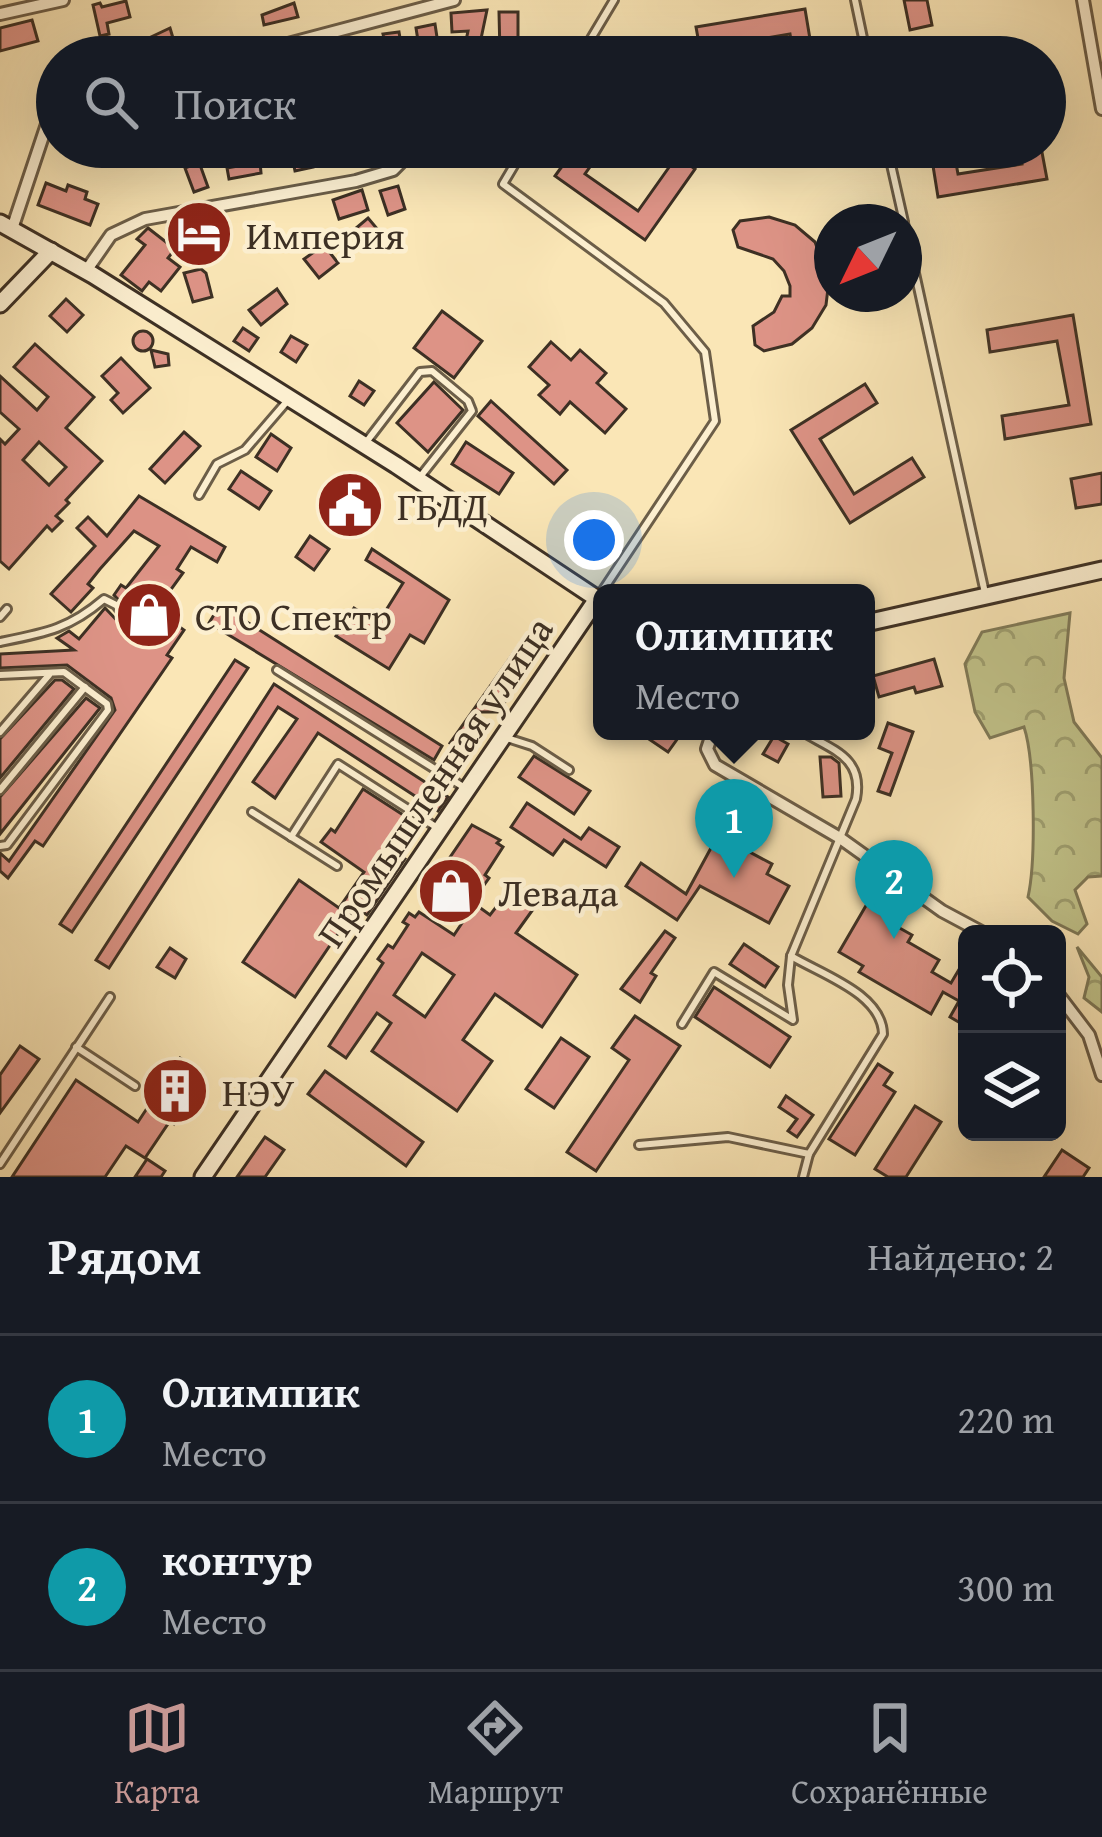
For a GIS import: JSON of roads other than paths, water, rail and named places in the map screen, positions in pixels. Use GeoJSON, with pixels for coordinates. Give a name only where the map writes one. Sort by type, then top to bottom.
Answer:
{"type":"FeatureCollection","features":[{"type":"Feature","properties":{"kind":"main road","name":"Промышленная улица"},"geometry":{"type":"LineString","coordinates":[[6,226],[290,398],[593,596]]}},
{"type":"Feature","properties":{"kind":"main road"},"geometry":{"type":"LineString","coordinates":[[0,304],[51,251]]}},
{"type":"Feature","properties":{"kind":"main road"},"geometry":{"type":"LineString","coordinates":[[875,621],[1102,570]]}},
{"type":"Feature","properties":{"kind":"main road","name":"Промышленная улица"},"geometry":{"type":"LineString","coordinates":[[203,1177],[258,1089],[593,611]]}},
{"type":"Feature","properties":{"kind":"street"},"geometry":{"type":"LineString","coordinates":[[0,14],[63,0]]}},
{"type":"Feature","properties":{"kind":"street"},"geometry":{"type":"LineString","coordinates":[[318,36],[454,0]]}},
{"type":"Feature","properties":{"kind":"street"},"geometry":{"type":"LineString","coordinates":[[1083,0],[1102,109]]}},
{"type":"Feature","properties":{"kind":"street"},"geometry":{"type":"LineString","coordinates":[[6,226],[36,151]]}},
{"type":"Feature","properties":{"kind":"street"},"geometry":{"type":"LineString","coordinates":[[86,271],[111,235],[145,218],[356,181],[395,168]]}},
{"type":"Feature","properties":{"kind":"street"},"geometry":{"type":"LineString","coordinates":[[710,740],[707,749],[715,765],[840,838],[969,925]]}},
{"type":"Feature","properties":{"kind":"street"},"geometry":{"type":"LineString","coordinates":[[1066,1004],[1090,1035],[1102,1075]]}},
{"type":"Feature","properties":{"kind":"lane"},"geometry":{"type":"LineString","coordinates":[[593,36],[614,0]]}},
{"type":"Feature","properties":{"kind":"lane"},"geometry":{"type":"LineString","coordinates":[[855,0],[863,36]]}},
{"type":"Feature","properties":{"kind":"lane"},"geometry":{"type":"LineString","coordinates":[[513,168],[503,184],[664,303],[705,352],[716,421],[611,584]]}},
{"type":"Feature","properties":{"kind":"lane"},"geometry":{"type":"LineString","coordinates":[[892,168],[900,204]]}},
{"type":"Feature","properties":{"kind":"lane"},"geometry":{"type":"LineString","coordinates":[[922,305],[986,596]]}},
{"type":"Feature","properties":{"kind":"lane"},"geometry":{"type":"LineString","coordinates":[[364,445],[420,372],[432,371],[468,401],[472,411],[418,479]]}},
{"type":"Feature","properties":{"kind":"lane"},"geometry":{"type":"LineString","coordinates":[[199,495],[217,464],[245,450],[290,398]]}},
{"type":"Feature","properties":{"kind":"lane"},"geometry":{"type":"LineString","coordinates":[[0,642],[55,631],[79,620],[104,599],[116,604],[133,627]]}},
{"type":"Feature","properties":{"kind":"lane"},"geometry":{"type":"LineString","coordinates":[[0,616],[7,609]]}},
{"type":"Feature","properties":{"kind":"lane"},"geometry":{"type":"LineString","coordinates":[[277,670],[468,790]]}},
{"type":"Feature","properties":{"kind":"lane"},"geometry":{"type":"LineString","coordinates":[[0,675],[64,672],[107,704],[108,710],[7,845],[0,846]]}},
{"type":"Feature","properties":{"kind":"lane"},"geometry":{"type":"LineString","coordinates":[[0,730],[51,673]]}},
{"type":"Feature","properties":{"kind":"lane"},"geometry":{"type":"LineString","coordinates":[[0,790],[85,687]]}},
{"type":"Feature","properties":{"kind":"lane"},"geometry":{"type":"LineString","coordinates":[[504,736],[532,746],[569,770]]}},
{"type":"Feature","properties":{"kind":"lane"},"geometry":{"type":"LineString","coordinates":[[682,1024],[714,972],[793,1020],[788,986],[791,956],[860,779],[853,764],[815,740]]}},
{"type":"Feature","properties":{"kind":"lane"},"geometry":{"type":"LineString","coordinates":[[291,837],[338,764],[441,830]]}},
{"type":"Feature","properties":{"kind":"lane"},"geometry":{"type":"LineString","coordinates":[[252,812],[338,866]]}},
{"type":"Feature","properties":{"kind":"lane"},"geometry":{"type":"LineString","coordinates":[[791,956],[870,1003],[882,1017],[883,1034],[808,1154],[803,1177]]}},
{"type":"Feature","properties":{"kind":"lane"},"geometry":{"type":"LineString","coordinates":[[0,1164],[110,997]]}},
{"type":"Feature","properties":{"kind":"lane"},"geometry":{"type":"LineString","coordinates":[[76,1047],[135,1086]]}},
{"type":"Feature","properties":{"kind":"lane"},"geometry":{"type":"LineString","coordinates":[[639,1144],[728,1137],[808,1154]]}},
{"type":"Feature","properties":{"kind":"place","name":"Империя"},"geometry":{"type":"Point","coordinates":[199,234]}},
{"type":"Feature","properties":{"kind":"place","name":"ГБДД"},"geometry":{"type":"Point","coordinates":[350,505]}},
{"type":"Feature","properties":{"kind":"place","name":"СТО Спектр"},"geometry":{"type":"Point","coordinates":[149,615]}},
{"type":"Feature","properties":{"kind":"place","name":"Олимпик"},"geometry":{"type":"Point","coordinates":[734,878]}},
{"type":"Feature","properties":{"kind":"place","name":"Левада"},"geometry":{"type":"Point","coordinates":[451,891]}},
{"type":"Feature","properties":{"kind":"place","name":"контур"},"geometry":{"type":"Point","coordinates":[894,939]}},
{"type":"Feature","properties":{"kind":"place","name":"НЭУ"},"geometry":{"type":"Point","coordinates":[175,1091]}}]}
